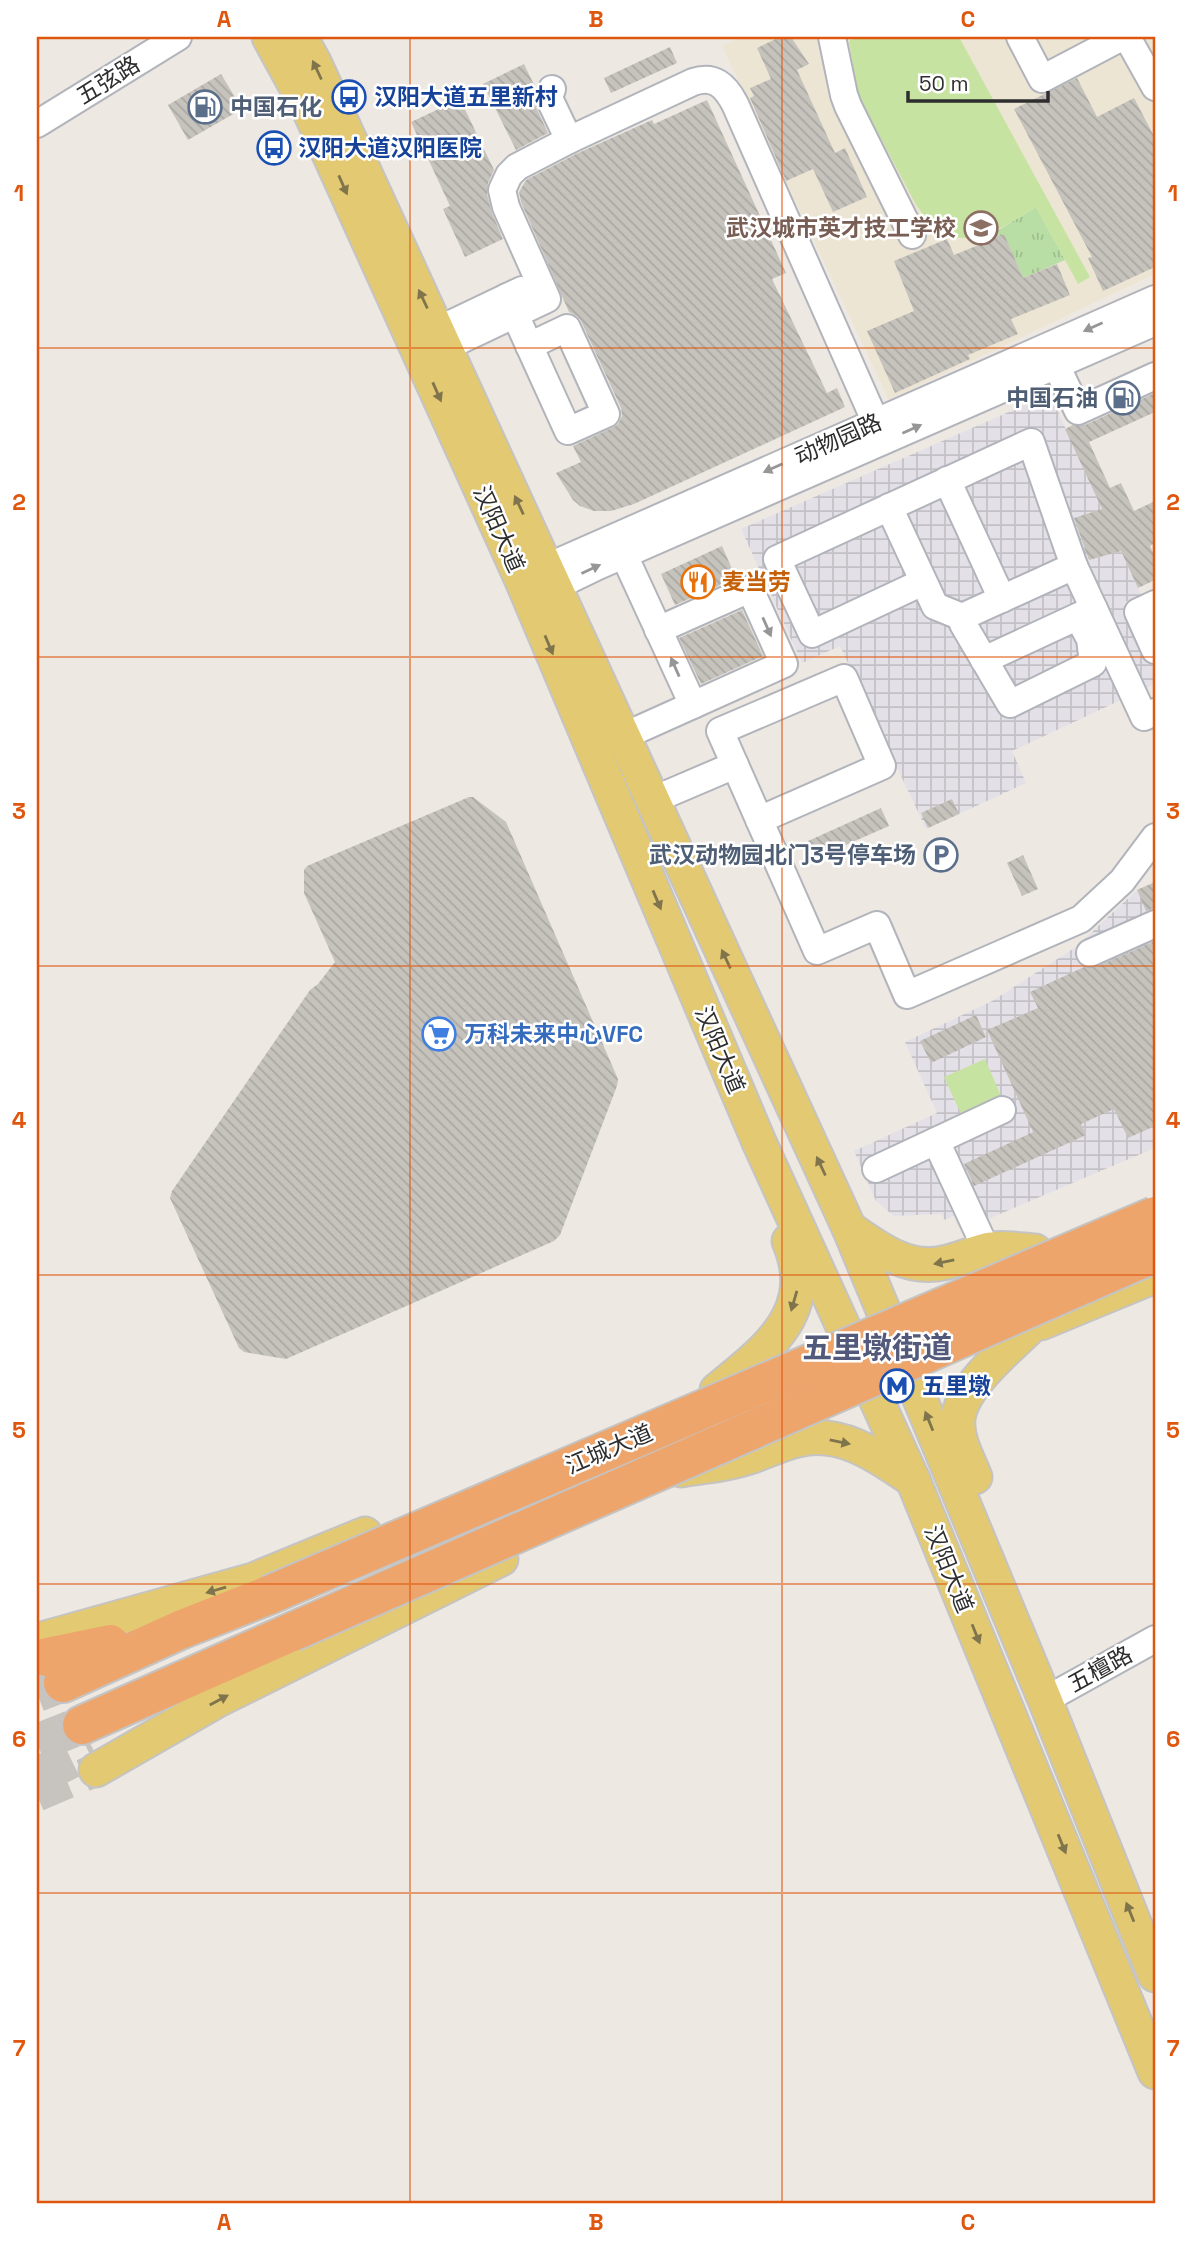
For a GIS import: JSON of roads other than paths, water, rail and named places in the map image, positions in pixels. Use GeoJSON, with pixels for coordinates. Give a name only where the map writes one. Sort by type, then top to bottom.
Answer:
{"type":"FeatureCollection","features":[{"type":"Feature","properties":{"kind":"highway","name":"江城大道"},"geometry":{"type":"LineString","coordinates":[[51,1660],[180,1630],[269,1595],[1155,1216]]}},
{"type":"Feature","properties":{"kind":"highway","name":"江城大道"},"geometry":{"type":"LineString","coordinates":[[90,1748],[179,1699],[208,1670],[1155,1253]]}},
{"type":"Feature","properties":{"kind":"main road","name":"汉阳大道"},"geometry":{"type":"LineString","coordinates":[[269,37],[311,114],[539,583],[624,736],[657,808],[849,1228],[1045,1700],[1155,1975]]}},
{"type":"Feature","properties":{"kind":"main road","name":"汉阳大道"},"geometry":{"type":"LineString","coordinates":[[300,37],[442,339],[759,1142],[913,1480],[1155,2072]]}},
{"type":"Feature","properties":{"kind":"main road"},"geometry":{"type":"LineString","coordinates":[[717,1390],[772,1342],[788,1318],[795,1300],[799,1276],[795,1256],[772,1202],[759,1142]]}},
{"type":"Feature","properties":{"kind":"main road","name":"江城大道"},"geometry":{"type":"LineString","coordinates":[[51,1660],[717,1390],[885,1314],[1155,1200]]}},
{"type":"Feature","properties":{"kind":"main road"},"geometry":{"type":"LineString","coordinates":[[849,1228],[878,1249],[911,1263],[926,1266],[987,1251],[1035,1251]]}},
{"type":"Feature","properties":{"kind":"main road","name":"江城大道"},"geometry":{"type":"LineString","coordinates":[[90,1748],[218,1700],[679,1470],[874,1394],[1155,1276]]}},
{"type":"Feature","properties":{"kind":"main road"},"geometry":{"type":"LineString","coordinates":[[992,1575],[1000,1535],[960,1441],[958,1420],[961,1407],[975,1385],[1028,1329]]}},
{"type":"Feature","properties":{"kind":"main road"},"geometry":{"type":"LineString","coordinates":[[679,1470],[743,1460],[798,1440],[816,1437],[861,1446],[913,1480]]}},
{"type":"Feature","properties":{"kind":"street","name":"五弦路"},"geometry":{"type":"LineString","coordinates":[[37,124],[178,37]]}},
{"type":"Feature","properties":{"kind":"street"},"geometry":{"type":"LineString","coordinates":[[832,37],[848,106],[912,235]]}},
{"type":"Feature","properties":{"kind":"street"},"geometry":{"type":"LineString","coordinates":[[1020,37],[1042,79],[1124,37],[1155,87]]}},
{"type":"Feature","properties":{"kind":"street"},"geometry":{"type":"LineString","coordinates":[[442,339],[543,290],[506,208],[502,190],[509,175],[517,167],[693,82],[708,79],[719,82],[735,104],[876,423]]}},
{"type":"Feature","properties":{"kind":"street"},"geometry":{"type":"LineString","coordinates":[[552,89],[549,98],[569,140]]}},
{"type":"Feature","properties":{"kind":"street"},"geometry":{"type":"LineString","coordinates":[[511,306],[529,345]]}},
{"type":"Feature","properties":{"kind":"street","name":"动物园路"},"geometry":{"type":"LineString","coordinates":[[539,583],[876,423],[1154,321]]}},
{"type":"Feature","properties":{"kind":"street","name":"动物园路"},"geometry":{"type":"LineString","coordinates":[[539,583],[624,555],[1154,321]]}},
{"type":"Feature","properties":{"kind":"street"},"geometry":{"type":"LineString","coordinates":[[1056,365],[1078,411],[1155,376]]}},
{"type":"Feature","properties":{"kind":"street"},"geometry":{"type":"LineString","coordinates":[[923,582],[812,634],[777,558],[1031,442],[1074,566],[1086,613],[1093,663],[1010,704],[963,624],[962,617]]}},
{"type":"Feature","properties":{"kind":"street"},"geometry":{"type":"LineString","coordinates":[[947,480],[1002,599]]}},
{"type":"Feature","properties":{"kind":"street"},"geometry":{"type":"LineString","coordinates":[[889,507],[934,607],[962,617],[1074,566]]}},
{"type":"Feature","properties":{"kind":"street"},"geometry":{"type":"LineString","coordinates":[[624,555],[693,705]]}},
{"type":"Feature","properties":{"kind":"street"},"geometry":{"type":"LineString","coordinates":[[624,736],[784,664],[750,589],[659,630]]}},
{"type":"Feature","properties":{"kind":"street"},"geometry":{"type":"LineString","coordinates":[[1155,604],[1138,612],[1155,650]]}},
{"type":"Feature","properties":{"kind":"street"},"geometry":{"type":"LineString","coordinates":[[984,660],[1086,613]]}},
{"type":"Feature","properties":{"kind":"street"},"geometry":{"type":"LineString","coordinates":[[1086,613],[1144,717],[1155,712]]}},
{"type":"Feature","properties":{"kind":"street"},"geometry":{"type":"LineString","coordinates":[[759,820],[883,766],[844,678],[720,731],[738,773],[817,951],[877,925],[907,995],[1081,919],[1122,881],[1155,837]]}},
{"type":"Feature","properties":{"kind":"street"},"geometry":{"type":"LineString","coordinates":[[657,808],[738,773]]}},
{"type":"Feature","properties":{"kind":"street"},"geometry":{"type":"LineString","coordinates":[[1090,953],[1155,924]]}},
{"type":"Feature","properties":{"kind":"street"},"geometry":{"type":"LineString","coordinates":[[876,1169],[1002,1110]]}},
{"type":"Feature","properties":{"kind":"street"},"geometry":{"type":"LineString","coordinates":[[936,1141],[987,1251]]}},
{"type":"Feature","properties":{"kind":"street","name":"五檀路"},"geometry":{"type":"LineString","coordinates":[[1045,1700],[1155,1639]]}},
{"type":"Feature","properties":{"kind":"tunnel"},"geometry":{"type":"LineString","coordinates":[[37,1693],[63,1683]]}},
{"type":"Feature","properties":{"kind":"tunnel"},"geometry":{"type":"LineString","coordinates":[[37,1743],[82,1725]]}},
{"type":"Feature","properties":{"kind":"tunnel"},"geometry":{"type":"LineString","coordinates":[[37,1776],[93,1749]]}},
{"type":"Feature","properties":{"kind":"tunnel"},"geometry":{"type":"LineString","coordinates":[[37,1795],[96,1770]]}},
{"type":"Feature","properties":{"kind":"place","name":"汉阳大道五里新村"},"geometry":{"type":"Point","coordinates":[349,97]}},
{"type":"Feature","properties":{"kind":"place","name":"中国石化"},"geometry":{"type":"Point","coordinates":[205,107]}},
{"type":"Feature","properties":{"kind":"place","name":"汉阳大道汉阳医院"},"geometry":{"type":"Point","coordinates":[274,148]}},
{"type":"Feature","properties":{"kind":"place","name":"武汉城市英才技工学校"},"geometry":{"type":"Point","coordinates":[981,228]}},
{"type":"Feature","properties":{"kind":"place","name":"中国石油"},"geometry":{"type":"Point","coordinates":[1123,398]}},
{"type":"Feature","properties":{"kind":"place","name":"麦当劳"},"geometry":{"type":"Point","coordinates":[698,582]}},
{"type":"Feature","properties":{"kind":"place","name":"武汉动物园北门3号停车场"},"geometry":{"type":"Point","coordinates":[941,855]}},
{"type":"Feature","properties":{"kind":"place","name":"万科未来中心VFC"},"geometry":{"type":"Point","coordinates":[439,1034]}},
{"type":"Feature","properties":{"kind":"place","name":"五里墩"},"geometry":{"type":"Point","coordinates":[897,1386]}},
{"type":"Feature","properties":{"kind":"district","name":"五里墩街道"},"geometry":{"type":"Point","coordinates":[877,1347]}}]}
